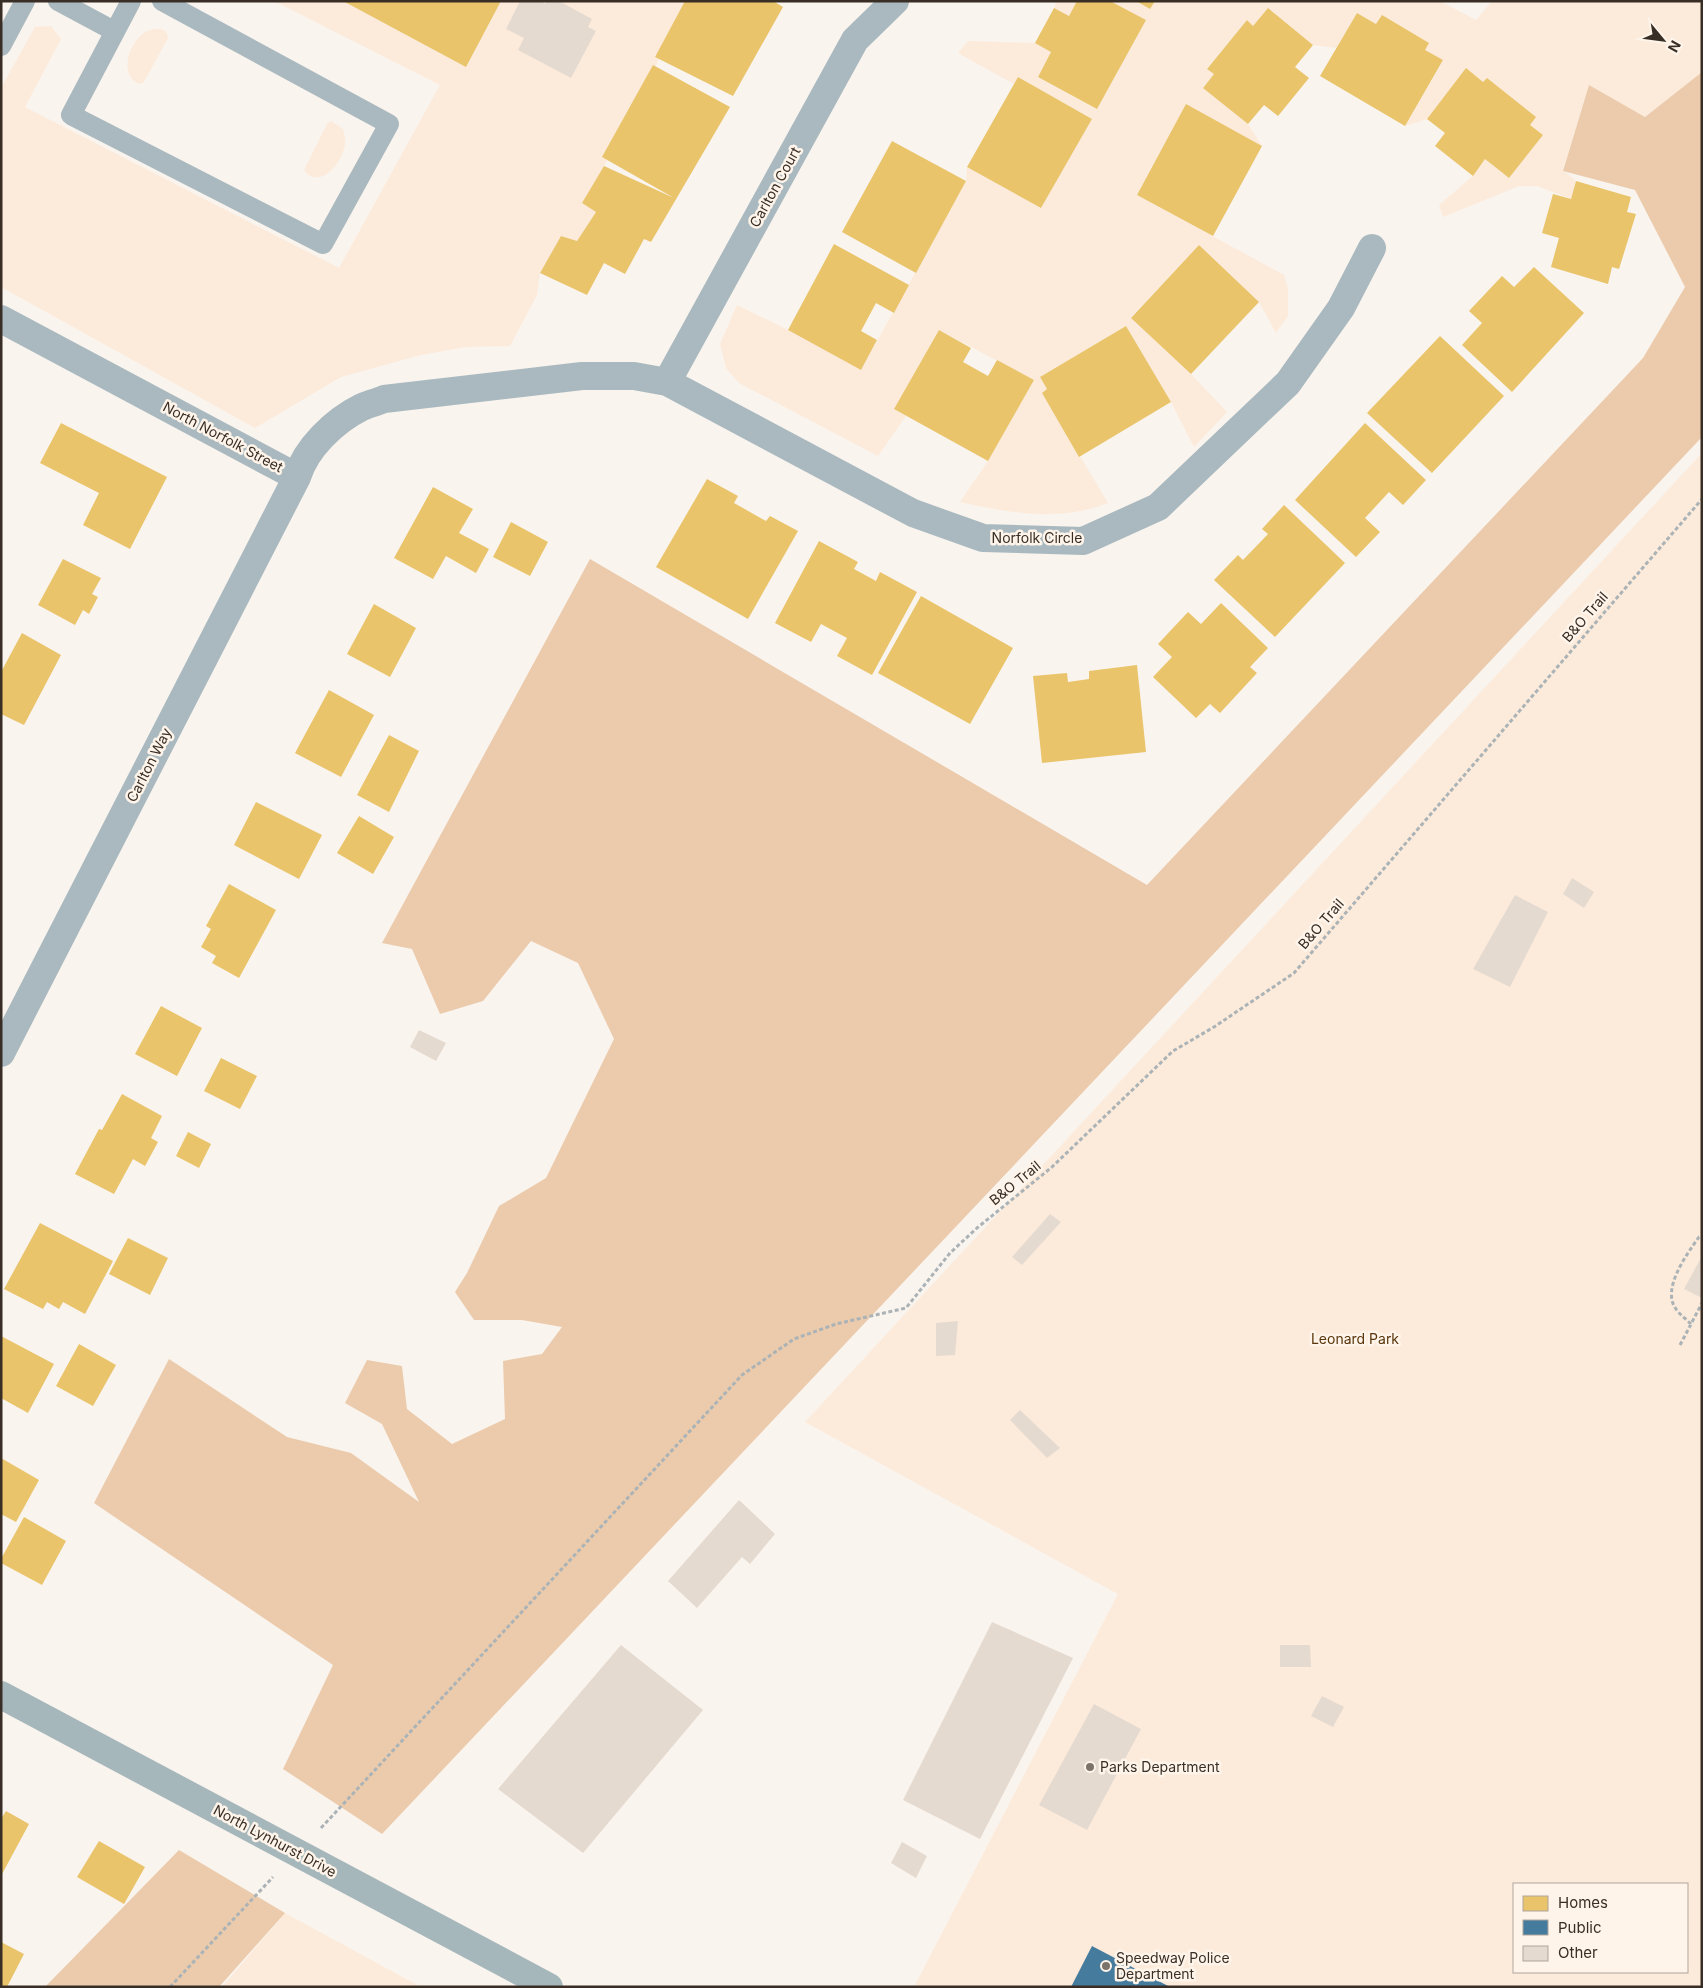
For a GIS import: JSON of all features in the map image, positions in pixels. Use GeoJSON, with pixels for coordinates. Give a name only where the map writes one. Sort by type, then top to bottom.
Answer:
{"type":"FeatureCollection","features":[{"type":"Feature","properties":{"kind":"main road","name":"North Lynhurst Drive"},"geometry":{"type":"LineString","coordinates":[[1,1695],[549,1987]]}},
{"type":"Feature","properties":{"kind":"street","name":"Carlton Court"},"geometry":{"type":"LineString","coordinates":[[667,382],[855,40],[895,1]]}},
{"type":"Feature","properties":{"kind":"street","name":"Norfolk Circle"},"geometry":{"type":"LineString","coordinates":[[667,382],[913,513],[983,538],[1083,541],[1158,508],[1288,383],[1341,308],[1372,248]]}},
{"type":"Feature","properties":{"kind":"street","name":"North Norfolk Street"},"geometry":{"type":"LineString","coordinates":[[1,319],[297,478],[301,465],[307,455],[331,428],[362,407],[384,399],[582,376],[634,376],[667,382]]}},
{"type":"Feature","properties":{"kind":"street","name":"Carlton Way"},"geometry":{"type":"LineString","coordinates":[[1,1053],[297,478]]}},
{"type":"Feature","properties":{"kind":"lane"},"geometry":{"type":"LineString","coordinates":[[1,46],[25,1]]}},
{"type":"Feature","properties":{"kind":"lane"},"geometry":{"type":"LineString","coordinates":[[58,1],[114,31]]}},
{"type":"Feature","properties":{"kind":"lane"},"geometry":{"type":"LineString","coordinates":[[131,1],[71,115],[323,244],[389,124],[162,1]]}},
{"type":"Feature","properties":{"kind":"path","name":"B&O Trail"},"geometry":{"type":"LineString","coordinates":[[297,1852],[332,1818],[742,1375],[794,1339],[836,1324],[906,1308],[950,1253],[977,1228],[1052,1167],[1173,1050],[1214,1027],[1294,973],[1702,499]]}},
{"type":"Feature","properties":{"kind":"path"},"geometry":{"type":"LineString","coordinates":[[1691,1324],[1675,1308],[1672,1281],[1688,1252],[1699,1237],[1702,1236]]}},
{"type":"Feature","properties":{"kind":"path"},"geometry":{"type":"LineString","coordinates":[[1680,1345],[1702,1303]]}},
{"type":"Feature","properties":{"kind":"path"},"geometry":{"type":"LineString","coordinates":[[170,1987],[297,1852]]}},
{"type":"Feature","properties":{"kind":"green space"},"geometry":{"type":"Polygon","coordinates":[[[274,1],[343,1],[466,66],[501,1],[689,1],[604,166],[582,203],[596,212],[577,241],[561,236],[540,273],[537,295],[510,346],[466,347],[421,355],[341,377],[255,428],[1,287],[1,88],[35,27],[51,26],[61,39],[25,107],[339,268],[440,85],[274,1]]]}},
{"type":"Feature","properties":{"kind":"green space"},"geometry":{"type":"Polygon","coordinates":[[[1057,1],[1077,1],[1069,16],[1054,8],[1057,1]]]}},
{"type":"Feature","properties":{"kind":"green space"},"geometry":{"type":"Polygon","coordinates":[[[1110,1],[1136,1],[1150,9],[1155,1],[1440,1],[1476,20],[1492,1],[1702,1],[1702,72],[1645,117],[1589,85],[1563,170],[1576,181],[1571,199],[1537,186],[1519,186],[1443,217],[1439,205],[1473,176],[1485,159],[1509,178],[1543,135],[1530,125],[1487,78],[1483,82],[1466,69],[1427,119],[1405,126],[1443,61],[1357,13],[1336,48],[1313,45],[1268,8],[1253,26],[1247,20],[1207,68],[1214,74],[1203,87],[1248,124],[1262,146],[1186,105],[1137,195],[1284,275],[1288,289],[1288,316],[1276,333],[1259,302],[1199,245],[1131,317],[1191,374],[1227,412],[1194,447],[1171,402],[1126,326],[1040,377],[1047,389],[1042,393],[1108,503],[1090,509],[1053,514],[1035,514],[960,502],[988,461],[1034,380],[939,330],[894,409],[906,416],[878,456],[739,383],[726,368],[720,344],[737,305],[788,330],[861,370],[966,181],[967,167],[1041,208],[1092,119],[1018,77],[1014,84],[958,53],[968,41],[1035,43],[1051,52],[1038,77],[1097,109],[1145,21],[1110,1]]]}},
{"type":"Feature","properties":{"kind":"green space"},"geometry":{"type":"Polygon","coordinates":[[[156,29],[165,31],[168,38],[144,82],[139,84],[129,73],[127,66],[128,58],[134,43],[139,37],[146,31],[156,29]]]}},
{"type":"Feature","properties":{"kind":"green space"},"geometry":{"type":"Polygon","coordinates":[[[331,121],[343,129],[345,136],[344,149],[334,168],[322,176],[316,177],[304,170],[327,124],[331,121]]]}},
{"type":"Feature","properties":{"kind":"green space","name":"Leonard Park"},"geometry":{"type":"Polygon","coordinates":[[[1702,453],[1702,1987],[914,1987],[1118,1594],[805,1422],[1702,453]]]}},
{"type":"Feature","properties":{"kind":"green space"},"geometry":{"type":"Polygon","coordinates":[[[285,1913],[421,1987],[222,1987],[285,1913]]]}},
{"type":"Feature","properties":{"kind":"shaded area"},"geometry":{"type":"Polygon","coordinates":[[[1702,72],[1702,437],[382,1834],[283,1769],[333,1665],[94,1503],[169,1359],[287,1437],[351,1453],[419,1502],[382,1424],[345,1403],[367,1360],[402,1366],[407,1409],[452,1444],[505,1419],[503,1361],[542,1354],[562,1327],[522,1320],[474,1320],[455,1292],[467,1273],[499,1206],[546,1178],[614,1039],[578,963],[531,941],[483,1001],[440,1014],[412,949],[382,943],[590,559],[1147,885],[1643,358],[1685,287],[1635,190],[1563,171],[1589,85],[1645,117],[1702,72]]]}},
{"type":"Feature","properties":{"kind":"shaded area"},"geometry":{"type":"Polygon","coordinates":[[[179,1850],[285,1913],[219,1987],[45,1987],[179,1850]]]}},
{"type":"Feature","properties":{"kind":"building: Homes"},"geometry":{"type":"Polygon","coordinates":[[[343,1],[501,1],[466,67],[343,1]]]}},
{"type":"Feature","properties":{"kind":"building: Homes"},"geometry":{"type":"Polygon","coordinates":[[[685,1],[773,1],[783,7],[733,96],[655,57],[685,1]]]}},
{"type":"Feature","properties":{"kind":"building: Homes"},"geometry":{"type":"Polygon","coordinates":[[[1077,1],[1110,1],[1146,20],[1097,109],[1038,77],[1051,52],[1035,43],[1054,8],[1069,16],[1077,1]]]}},
{"type":"Feature","properties":{"kind":"building: Homes"},"geometry":{"type":"Polygon","coordinates":[[[1136,1],[1155,1],[1150,9],[1136,1]]]}},
{"type":"Feature","properties":{"kind":"building: Homes"},"geometry":{"type":"Polygon","coordinates":[[[1268,8],[1313,45],[1295,67],[1309,78],[1278,116],[1264,105],[1248,124],[1203,88],[1214,74],[1207,69],[1247,20],[1253,26],[1268,8]]]}},
{"type":"Feature","properties":{"kind":"building: Homes"},"geometry":{"type":"Polygon","coordinates":[[[1357,13],[1376,24],[1382,15],[1429,43],[1425,50],[1443,60],[1405,126],[1320,76],[1357,13]]]}},
{"type":"Feature","properties":{"kind":"building: Homes"},"geometry":{"type":"Polygon","coordinates":[[[653,65],[730,107],[651,242],[644,239],[625,274],[604,263],[587,295],[540,273],[561,236],[577,241],[596,212],[582,203],[604,166],[674,198],[602,157],[653,65]]]}},
{"type":"Feature","properties":{"kind":"building: Homes"},"geometry":{"type":"Polygon","coordinates":[[[1466,68],[1483,82],[1487,78],[1536,117],[1530,125],[1543,135],[1509,178],[1485,159],[1473,176],[1435,146],[1445,133],[1427,119],[1466,68]]]}},
{"type":"Feature","properties":{"kind":"building: Homes"},"geometry":{"type":"Polygon","coordinates":[[[1018,77],[1092,119],[1041,208],[967,167],[1018,77]]]}},
{"type":"Feature","properties":{"kind":"building: Homes"},"geometry":{"type":"Polygon","coordinates":[[[1186,104],[1262,146],[1213,236],[1137,195],[1186,104]]]}},
{"type":"Feature","properties":{"kind":"building: Homes"},"geometry":{"type":"Polygon","coordinates":[[[892,141],[966,181],[916,273],[842,232],[892,141]]]}},
{"type":"Feature","properties":{"kind":"building: Homes"},"geometry":{"type":"Polygon","coordinates":[[[1576,181],[1631,197],[1627,212],[1636,214],[1619,269],[1612,267],[1608,284],[1551,267],[1559,238],[1542,233],[1553,194],[1571,199],[1576,181]]]}},
{"type":"Feature","properties":{"kind":"building: Homes"},"geometry":{"type":"Polygon","coordinates":[[[834,244],[909,285],[894,313],[876,303],[861,331],[877,340],[861,370],[788,330],[834,244]]]}},
{"type":"Feature","properties":{"kind":"building: Homes"},"geometry":{"type":"Polygon","coordinates":[[[1199,245],[1259,302],[1191,374],[1131,318],[1199,245]]]}},
{"type":"Feature","properties":{"kind":"building: Homes"},"geometry":{"type":"Polygon","coordinates":[[[1534,267],[1584,313],[1512,392],[1462,345],[1482,323],[1469,311],[1502,276],[1514,287],[1534,267]]]}},
{"type":"Feature","properties":{"kind":"building: Homes"},"geometry":{"type":"Polygon","coordinates":[[[1126,326],[1171,402],[1079,457],[1042,393],[1047,389],[1040,377],[1126,326]]]}},
{"type":"Feature","properties":{"kind":"building: Homes"},"geometry":{"type":"Polygon","coordinates":[[[939,330],[971,348],[963,362],[988,376],[997,360],[1034,380],[988,461],[894,409],[939,330]]]}},
{"type":"Feature","properties":{"kind":"building: Homes"},"geometry":{"type":"Polygon","coordinates":[[[1440,336],[1504,396],[1432,473],[1367,413],[1440,336]]]}},
{"type":"Feature","properties":{"kind":"building: Homes"},"geometry":{"type":"Polygon","coordinates":[[[61,423],[167,477],[130,549],[83,525],[99,493],[40,463],[61,423]]]}},
{"type":"Feature","properties":{"kind":"building: Homes"},"geometry":{"type":"Polygon","coordinates":[[[1365,423],[1426,480],[1403,505],[1389,492],[1365,518],[1380,532],[1356,557],[1295,500],[1365,423]]]}},
{"type":"Feature","properties":{"kind":"building: Homes"},"geometry":{"type":"Polygon","coordinates":[[[707,479],[738,496],[734,503],[766,521],[770,516],[798,531],[748,619],[656,567],[707,479]]]}},
{"type":"Feature","properties":{"kind":"building: Homes"},"geometry":{"type":"Polygon","coordinates":[[[433,487],[473,509],[459,533],[489,549],[476,573],[446,556],[433,579],[394,558],[433,487]]]}},
{"type":"Feature","properties":{"kind":"building: Homes"},"geometry":{"type":"Polygon","coordinates":[[[1284,505],[1345,563],[1275,637],[1214,580],[1238,555],[1243,560],[1268,534],[1262,529],[1284,505]]]}},
{"type":"Feature","properties":{"kind":"building: Homes"},"geometry":{"type":"Polygon","coordinates":[[[511,522],[548,542],[530,576],[493,557],[511,522]]]}},
{"type":"Feature","properties":{"kind":"building: Homes"},"geometry":{"type":"Polygon","coordinates":[[[819,541],[858,562],[854,569],[876,581],[880,572],[917,592],[872,675],[837,656],[847,638],[821,624],[811,642],[775,623],[819,541]]]}},
{"type":"Feature","properties":{"kind":"building: Homes"},"geometry":{"type":"Polygon","coordinates":[[[63,559],[101,578],[92,594],[98,597],[89,614],[83,610],[75,625],[38,605],[63,559]]]}},
{"type":"Feature","properties":{"kind":"building: Homes"},"geometry":{"type":"Polygon","coordinates":[[[921,596],[1013,648],[970,724],[878,673],[921,596]]]}},
{"type":"Feature","properties":{"kind":"building: Homes"},"geometry":{"type":"Polygon","coordinates":[[[1221,603],[1268,648],[1250,667],[1257,673],[1220,713],[1210,704],[1196,718],[1153,677],[1172,657],[1158,644],[1188,612],[1201,624],[1221,603]]]}},
{"type":"Feature","properties":{"kind":"building: Homes"},"geometry":{"type":"Polygon","coordinates":[[[374,604],[416,628],[390,677],[347,654],[374,604]]]}},
{"type":"Feature","properties":{"kind":"building: Homes"},"geometry":{"type":"Polygon","coordinates":[[[22,633],[61,655],[24,725],[1,714],[1,672],[22,633]]]}},
{"type":"Feature","properties":{"kind":"building: Homes"},"geometry":{"type":"Polygon","coordinates":[[[1137,665],[1146,752],[1042,763],[1033,676],[1067,673],[1068,682],[1089,679],[1089,671],[1137,665]]]}},
{"type":"Feature","properties":{"kind":"building: Homes"},"geometry":{"type":"Polygon","coordinates":[[[329,690],[374,715],[341,777],[295,753],[329,690]]]}},
{"type":"Feature","properties":{"kind":"building: Homes"},"geometry":{"type":"Polygon","coordinates":[[[389,735],[419,751],[389,812],[357,795],[389,735]]]}},
{"type":"Feature","properties":{"kind":"building: Homes"},"geometry":{"type":"Polygon","coordinates":[[[256,802],[322,835],[299,879],[234,845],[256,802]]]}},
{"type":"Feature","properties":{"kind":"building: Homes"},"geometry":{"type":"Polygon","coordinates":[[[359,816],[394,837],[373,874],[337,853],[359,816]]]}},
{"type":"Feature","properties":{"kind":"building: Homes"},"geometry":{"type":"Polygon","coordinates":[[[229,884],[276,910],[239,978],[212,963],[216,956],[201,947],[211,929],[206,926],[229,884]]]}},
{"type":"Feature","properties":{"kind":"building: Homes"},"geometry":{"type":"Polygon","coordinates":[[[161,1006],[202,1028],[177,1076],[135,1054],[161,1006]]]}},
{"type":"Feature","properties":{"kind":"building: Homes"},"geometry":{"type":"Polygon","coordinates":[[[221,1058],[257,1076],[240,1109],[204,1091],[221,1058]]]}},
{"type":"Feature","properties":{"kind":"building: Homes"},"geometry":{"type":"Polygon","coordinates":[[[122,1094],[162,1116],[151,1138],[158,1142],[145,1166],[133,1159],[114,1194],[75,1174],[99,1129],[102,1130],[122,1094]]]}},
{"type":"Feature","properties":{"kind":"building: Homes"},"geometry":{"type":"Polygon","coordinates":[[[188,1132],[211,1144],[199,1168],[176,1156],[188,1132]]]}},
{"type":"Feature","properties":{"kind":"building: Homes"},"geometry":{"type":"Polygon","coordinates":[[[40,1223],[113,1261],[85,1314],[63,1302],[59,1309],[47,1302],[43,1309],[4,1289],[40,1223]]]}},
{"type":"Feature","properties":{"kind":"building: Homes"},"geometry":{"type":"Polygon","coordinates":[[[128,1238],[168,1258],[150,1295],[109,1274],[128,1238]]]}},
{"type":"Feature","properties":{"kind":"building: Homes"},"geometry":{"type":"Polygon","coordinates":[[[1,1336],[54,1364],[28,1413],[1,1398],[1,1336]]]}},
{"type":"Feature","properties":{"kind":"building: Homes"},"geometry":{"type":"Polygon","coordinates":[[[79,1344],[116,1365],[93,1406],[56,1386],[79,1344]]]}},
{"type":"Feature","properties":{"kind":"building: Homes"},"geometry":{"type":"Polygon","coordinates":[[[1,1458],[39,1480],[16,1522],[1,1514],[1,1458]]]}},
{"type":"Feature","properties":{"kind":"building: Homes"},"geometry":{"type":"Polygon","coordinates":[[[24,1517],[66,1541],[42,1585],[1,1563],[1,1559],[24,1517]]]}},
{"type":"Feature","properties":{"kind":"building: Homes"},"geometry":{"type":"Polygon","coordinates":[[[6,1811],[29,1824],[1,1876],[1,1819],[6,1811]]]}},
{"type":"Feature","properties":{"kind":"building: Homes"},"geometry":{"type":"Polygon","coordinates":[[[99,1841],[145,1867],[124,1904],[77,1877],[99,1841]]]}},
{"type":"Feature","properties":{"kind":"building: Homes"},"geometry":{"type":"Polygon","coordinates":[[[1,1942],[24,1954],[7,1987],[1,1987],[1,1942]]]}},
{"type":"Feature","properties":{"kind":"building: Public","name":"Speedway Police Department"},"geometry":{"type":"Polygon","coordinates":[[[1092,1946],[1170,1987],[1071,1987],[1092,1946]]]}},
{"type":"Feature","properties":{"kind":"building: Other"},"geometry":{"type":"Polygon","coordinates":[[[520,1],[541,1],[545,4],[546,1],[559,1],[592,19],[588,27],[596,31],[571,78],[518,50],[524,38],[506,29],[520,1]]]}},
{"type":"Feature","properties":{"kind":"building: Other"},"geometry":{"type":"Polygon","coordinates":[[[1572,878],[1594,892],[1584,908],[1563,894],[1572,878]]]}},
{"type":"Feature","properties":{"kind":"building: Other"},"geometry":{"type":"Polygon","coordinates":[[[1515,895],[1548,912],[1510,987],[1473,969],[1515,895]]]}},
{"type":"Feature","properties":{"kind":"building: Other"},"geometry":{"type":"Polygon","coordinates":[[[419,1030],[446,1043],[436,1061],[410,1047],[419,1030]]]}},
{"type":"Feature","properties":{"kind":"building: Other"},"geometry":{"type":"Polygon","coordinates":[[[1050,1214],[1061,1222],[1022,1265],[1012,1257],[1050,1214]]]}},
{"type":"Feature","properties":{"kind":"building: Other"},"geometry":{"type":"Polygon","coordinates":[[[1702,1256],[1702,1298],[1684,1289],[1702,1256]]]}},
{"type":"Feature","properties":{"kind":"building: Other"},"geometry":{"type":"Polygon","coordinates":[[[958,1321],[955,1355],[936,1356],[936,1323],[958,1321]]]}},
{"type":"Feature","properties":{"kind":"building: Other"},"geometry":{"type":"Polygon","coordinates":[[[1020,1410],[1060,1448],[1047,1458],[1010,1420],[1020,1410]]]}},
{"type":"Feature","properties":{"kind":"building: Other"},"geometry":{"type":"Polygon","coordinates":[[[739,1500],[775,1534],[750,1564],[742,1557],[697,1608],[668,1581],[739,1500]]]}},
{"type":"Feature","properties":{"kind":"building: Other"},"geometry":{"type":"Polygon","coordinates":[[[992,1622],[1073,1658],[980,1839],[903,1800],[992,1622]]]}},
{"type":"Feature","properties":{"kind":"building: Other"},"geometry":{"type":"Polygon","coordinates":[[[621,1645],[703,1710],[583,1853],[498,1789],[621,1645]]]}},
{"type":"Feature","properties":{"kind":"building: Other"},"geometry":{"type":"Polygon","coordinates":[[[1280,1645],[1310,1645],[1311,1667],[1280,1667],[1280,1645]]]}},
{"type":"Feature","properties":{"kind":"building: Other"},"geometry":{"type":"Polygon","coordinates":[[[1322,1696],[1344,1707],[1333,1727],[1311,1716],[1322,1696]]]}},
{"type":"Feature","properties":{"kind":"building: Other","name":"Parks Department"},"geometry":{"type":"Polygon","coordinates":[[[1094,1704],[1141,1729],[1087,1830],[1039,1805],[1094,1704]]]}},
{"type":"Feature","properties":{"kind":"building: Other"},"geometry":{"type":"Polygon","coordinates":[[[902,1842],[927,1856],[916,1878],[891,1863],[902,1842]]]}},
{"type":"Feature","properties":{"kind":"place","name":"Parks Department"},"geometry":{"type":"Point","coordinates":[1090,1767]}},
{"type":"Feature","properties":{"kind":"place","name":"Speedway Police Department"},"geometry":{"type":"Point","coordinates":[1106,1966]}}]}
